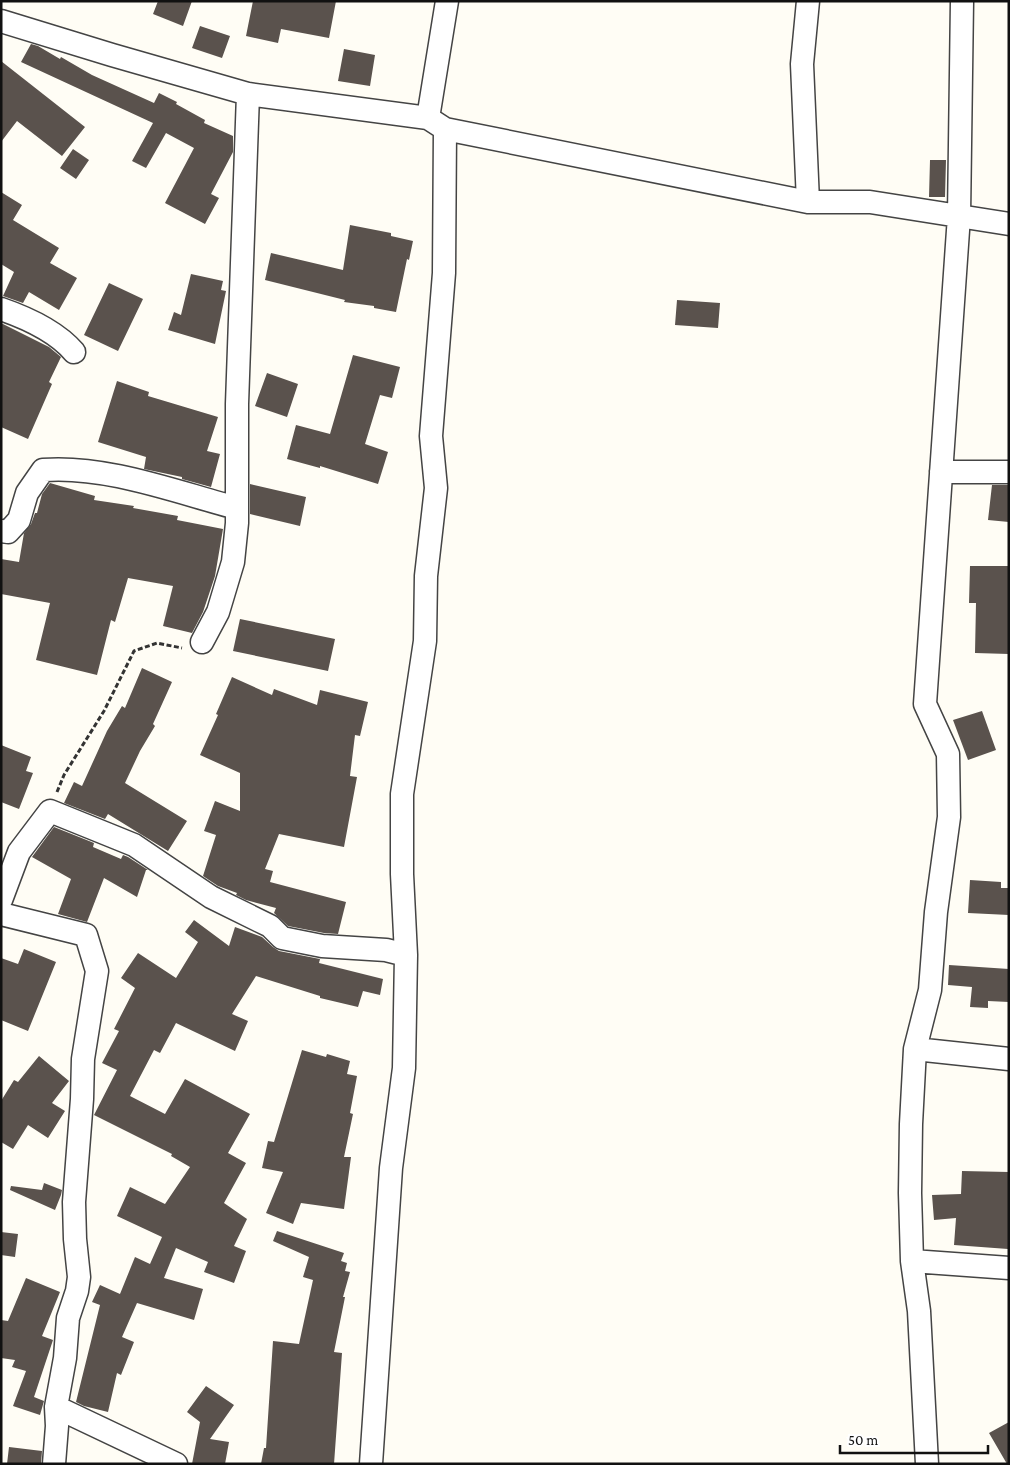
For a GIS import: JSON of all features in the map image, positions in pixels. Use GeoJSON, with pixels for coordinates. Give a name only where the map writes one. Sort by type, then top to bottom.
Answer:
{"type":"FeatureCollection","features":[{"type":"Feature","properties":{"kind":"street"},"geometry":{"type":"LineString","coordinates":[[371,1464],[391,1168],[404,1068],[406,954],[402,874],[402,794],[418,698],[425,641],[426,576],[436,488],[431,436],[444,273],[436,124],[447,1]]}},
{"type":"Feature","properties":{"kind":"street"},"geometry":{"type":"LineString","coordinates":[[808,1],[802,64],[808,202]]}},
{"type":"Feature","properties":{"kind":"street"},"geometry":{"type":"LineString","coordinates":[[927,1464],[919,1311],[912,1261],[910,1193],[911,1124],[915,1049],[930,990],[936,912],[949,817],[948,754],[926,704],[959,216],[962,1]]}},
{"type":"Feature","properties":{"kind":"street"},"geometry":{"type":"LineString","coordinates":[[1,22],[112,56],[248,94],[436,124],[808,202],[870,202],[1009,224]]}},
{"type":"Feature","properties":{"kind":"street"},"geometry":{"type":"LineString","coordinates":[[202,642],[218,612],[233,562],[237,508],[237,404],[248,94]]}},
{"type":"Feature","properties":{"kind":"street"},"geometry":{"type":"LineString","coordinates":[[1,309],[27,318],[66,343],[74,352]]}},
{"type":"Feature","properties":{"kind":"street"},"geometry":{"type":"LineString","coordinates":[[1,531],[8,532],[19,520],[27,493],[43,470],[60,468],[106,472],[237,508]]}},
{"type":"Feature","properties":{"kind":"street"},"geometry":{"type":"LineString","coordinates":[[941,472],[1009,472]]}},
{"type":"Feature","properties":{"kind":"street"},"geometry":{"type":"LineString","coordinates":[[1,900],[18,852],[50,811],[134,845],[211,896],[270,926],[282,938],[322,946],[386,950],[406,954]]}},
{"type":"Feature","properties":{"kind":"street"},"geometry":{"type":"LineString","coordinates":[[1,914],[86,935],[97,971],[83,1059],[82,1099],[74,1202],[79,1277],[77,1291],[68,1318],[66,1358],[56,1407],[57,1426],[54,1464]]}},
{"type":"Feature","properties":{"kind":"street"},"geometry":{"type":"LineString","coordinates":[[915,1049],[1009,1058]]}},
{"type":"Feature","properties":{"kind":"street"},"geometry":{"type":"LineString","coordinates":[[912,1261],[1009,1268]]}},
{"type":"Feature","properties":{"kind":"street"},"geometry":{"type":"LineString","coordinates":[[56,1407],[176,1464]]}},
{"type":"Feature","properties":{"kind":"path"},"geometry":{"type":"LineString","coordinates":[[50,811],[64,775],[104,711],[134,651],[157,643],[184,649],[202,642]]}},
{"type":"Feature","properties":{"kind":"building"},"geometry":{"type":"Polygon","coordinates":[[[158,1],[192,1],[183,26],[153,14],[158,1]]]}},
{"type":"Feature","properties":{"kind":"building"},"geometry":{"type":"Polygon","coordinates":[[[253,1],[336,1],[329,38],[281,29],[278,43],[246,36],[253,1]]]}},
{"type":"Feature","properties":{"kind":"building"},"geometry":{"type":"Polygon","coordinates":[[[200,26],[230,36],[222,58],[192,48],[200,26]]]}},
{"type":"Feature","properties":{"kind":"building"},"geometry":{"type":"Polygon","coordinates":[[[31,44],[60,59],[61,57],[92,75],[154,103],[159,93],[205,120],[204,123],[233,136],[233,152],[211,194],[219,198],[205,224],[165,203],[194,148],[166,133],[146,168],[132,161],[153,123],[21,62],[31,44]]]}},
{"type":"Feature","properties":{"kind":"building"},"geometry":{"type":"Polygon","coordinates":[[[344,49],[375,55],[370,86],[338,81],[344,49]]]}},
{"type":"Feature","properties":{"kind":"building"},"geometry":{"type":"Polygon","coordinates":[[[1,61],[85,127],[62,156],[17,121],[1,142],[1,61]]]}},
{"type":"Feature","properties":{"kind":"building"},"geometry":{"type":"Polygon","coordinates":[[[73,149],[89,160],[76,179],[60,168],[73,149]]]}},
{"type":"Feature","properties":{"kind":"building"},"geometry":{"type":"Polygon","coordinates":[[[930,160],[946,160],[945,197],[929,197],[930,160]]]}},
{"type":"Feature","properties":{"kind":"building"},"geometry":{"type":"Polygon","coordinates":[[[1,192],[22,205],[13,220],[59,248],[50,263],[77,278],[59,310],[29,292],[23,303],[3,296],[14,272],[1,264],[1,192]]]}},
{"type":"Feature","properties":{"kind":"building"},"geometry":{"type":"Polygon","coordinates":[[[350,225],[391,233],[391,236],[413,241],[409,260],[407,259],[396,312],[374,308],[374,306],[344,302],[345,300],[265,280],[271,253],[343,270],[350,225]]]}},
{"type":"Feature","properties":{"kind":"building"},"geometry":{"type":"Polygon","coordinates":[[[191,274],[223,281],[221,290],[226,291],[215,344],[168,330],[174,312],[181,315],[191,274]]]}},
{"type":"Feature","properties":{"kind":"building"},"geometry":{"type":"Polygon","coordinates":[[[109,283],[143,299],[118,351],[84,335],[109,283]]]}},
{"type":"Feature","properties":{"kind":"building"},"geometry":{"type":"Polygon","coordinates":[[[677,300],[720,303],[718,328],[675,325],[677,300]]]}},
{"type":"Feature","properties":{"kind":"building"},"geometry":{"type":"Polygon","coordinates":[[[1,323],[49,347],[61,357],[49,382],[52,384],[28,439],[1,427],[1,323]]]}},
{"type":"Feature","properties":{"kind":"building"},"geometry":{"type":"Polygon","coordinates":[[[353,355],[400,367],[392,398],[380,395],[365,444],[388,452],[378,484],[320,466],[320,468],[287,459],[296,425],[330,434],[353,355]]]}},
{"type":"Feature","properties":{"kind":"building"},"geometry":{"type":"Polygon","coordinates":[[[267,373],[298,384],[287,417],[255,406],[267,373]]]}},
{"type":"Feature","properties":{"kind":"building"},"geometry":{"type":"Polygon","coordinates":[[[117,381],[149,392],[148,396],[218,417],[207,451],[220,454],[211,487],[182,479],[182,477],[144,469],[146,457],[98,442],[117,381]]]}},
{"type":"Feature","properties":{"kind":"building"},"geometry":{"type":"Polygon","coordinates":[[[50,483],[95,496],[94,500],[134,506],[133,508],[178,516],[177,520],[223,529],[215,576],[203,612],[192,633],[163,626],[173,586],[128,578],[115,622],[111,620],[97,675],[36,660],[50,603],[1,594],[1,559],[19,562],[24,533],[31,524],[35,513],[37,513],[42,494],[50,483]]]}},
{"type":"Feature","properties":{"kind":"building"},"geometry":{"type":"Polygon","coordinates":[[[250,484],[306,497],[300,526],[250,514],[250,484]]]}},
{"type":"Feature","properties":{"kind":"building"},"geometry":{"type":"Polygon","coordinates":[[[992,485],[1009,485],[1009,522],[988,520],[992,485]]]}},
{"type":"Feature","properties":{"kind":"building"},"geometry":{"type":"Polygon","coordinates":[[[970,566],[1009,566],[1009,654],[975,653],[976,603],[969,603],[970,566]]]}},
{"type":"Feature","properties":{"kind":"building"},"geometry":{"type":"Polygon","coordinates":[[[240,619],[335,639],[328,671],[233,651],[240,619]]]}},
{"type":"Feature","properties":{"kind":"building"},"geometry":{"type":"Polygon","coordinates":[[[142,668],[172,682],[153,724],[155,726],[140,751],[125,783],[187,821],[168,851],[108,814],[105,819],[64,803],[74,782],[82,786],[107,731],[122,706],[125,708],[142,668]]]}},
{"type":"Feature","properties":{"kind":"building"},"geometry":{"type":"Polygon","coordinates":[[[232,677],[272,695],[274,689],[317,705],[320,690],[368,702],[360,736],[355,735],[350,776],[357,777],[344,847],[279,834],[265,869],[273,871],[270,882],[346,902],[338,934],[288,926],[274,913],[276,908],[246,900],[236,895],[237,893],[218,886],[203,876],[216,835],[204,831],[215,801],[240,811],[240,773],[200,755],[232,677]]]}},
{"type":"Feature","properties":{"kind":"building"},"geometry":{"type":"Polygon","coordinates":[[[982,711],[996,750],[968,760],[953,720],[982,711]]]}},
{"type":"Feature","properties":{"kind":"building"},"geometry":{"type":"Polygon","coordinates":[[[1,745],[31,757],[26,771],[33,773],[19,809],[1,802],[1,745]]]}},
{"type":"Feature","properties":{"kind":"building"},"geometry":{"type":"Polygon","coordinates":[[[54,827],[94,843],[93,847],[121,859],[123,855],[128,857],[148,870],[146,870],[137,897],[104,878],[87,922],[58,914],[71,879],[32,857],[54,827]]]}},
{"type":"Feature","properties":{"kind":"building"},"geometry":{"type":"Polygon","coordinates":[[[970,880],[1001,882],[1001,888],[1009,888],[1009,915],[968,913],[970,880]]]}},
{"type":"Feature","properties":{"kind":"building"},"geometry":{"type":"Polygon","coordinates":[[[194,920],[229,946],[235,927],[262,937],[279,951],[320,959],[319,963],[383,979],[380,995],[363,991],[358,1007],[320,998],[320,996],[256,976],[232,1014],[248,1021],[235,1051],[176,1023],[160,1053],[154,1050],[130,1096],[165,1114],[185,1079],[250,1114],[228,1153],[246,1163],[224,1203],[247,1219],[234,1246],[246,1251],[234,1283],[204,1272],[208,1262],[176,1248],[164,1278],[203,1289],[194,1320],[137,1303],[122,1337],[134,1342],[121,1375],[117,1373],[108,1412],[76,1402],[100,1305],[92,1302],[100,1285],[120,1294],[135,1257],[150,1264],[162,1237],[117,1216],[130,1187],[165,1204],[190,1167],[171,1156],[172,1154],[94,1115],[117,1070],[102,1063],[119,1031],[114,1029],[135,988],[121,978],[138,953],[176,978],[198,942],[185,932],[194,920]]]}},
{"type":"Feature","properties":{"kind":"building"},"geometry":{"type":"Polygon","coordinates":[[[24,949],[56,962],[28,1031],[1,1020],[1,958],[18,964],[24,949]]]}},
{"type":"Feature","properties":{"kind":"building"},"geometry":{"type":"Polygon","coordinates":[[[949,965],[1009,969],[1009,1002],[988,1001],[988,1008],[970,1007],[972,987],[948,985],[949,965]]]}},
{"type":"Feature","properties":{"kind":"building"},"geometry":{"type":"Polygon","coordinates":[[[302,1050],[326,1057],[327,1054],[350,1061],[347,1074],[357,1076],[350,1113],[353,1114],[344,1157],[351,1157],[344,1209],[301,1203],[293,1224],[266,1213],[283,1172],[262,1168],[268,1141],[274,1142],[302,1050]]]}},
{"type":"Feature","properties":{"kind":"building"},"geometry":{"type":"Polygon","coordinates":[[[39,1056],[69,1081],[52,1103],[65,1111],[48,1138],[28,1125],[13,1149],[1,1142],[1,1101],[14,1080],[18,1082],[39,1056]]]}},
{"type":"Feature","properties":{"kind":"building"},"geometry":{"type":"Polygon","coordinates":[[[962,1171],[1009,1172],[1008,1249],[954,1245],[956,1218],[934,1220],[932,1195],[961,1194],[962,1171]]]}},
{"type":"Feature","properties":{"kind":"building"},"geometry":{"type":"Polygon","coordinates":[[[44,1183],[62,1190],[55,1210],[10,1190],[11,1186],[42,1190],[44,1183]]]}},
{"type":"Feature","properties":{"kind":"building"},"geometry":{"type":"Polygon","coordinates":[[[277,1231],[344,1253],[341,1261],[347,1263],[345,1271],[350,1272],[343,1297],[345,1297],[334,1352],[342,1353],[334,1464],[261,1464],[264,1448],[266,1448],[273,1341],[299,1344],[313,1280],[303,1277],[309,1257],[273,1241],[277,1231]]]}},
{"type":"Feature","properties":{"kind":"building"},"geometry":{"type":"Polygon","coordinates":[[[1,1232],[18,1234],[15,1257],[1,1255],[1,1232]]]}},
{"type":"Feature","properties":{"kind":"building"},"geometry":{"type":"Polygon","coordinates":[[[26,1278],[60,1292],[42,1336],[53,1340],[34,1397],[44,1401],[40,1415],[13,1406],[26,1371],[12,1367],[15,1360],[1,1358],[1,1320],[8,1321],[26,1278]]]}},
{"type":"Feature","properties":{"kind":"building"},"geometry":{"type":"Polygon","coordinates":[[[206,1386],[234,1405],[210,1439],[229,1442],[225,1464],[192,1464],[200,1422],[187,1412],[206,1386]]]}},
{"type":"Feature","properties":{"kind":"building"},"geometry":{"type":"Polygon","coordinates":[[[1009,1422],[1009,1464],[1007,1464],[989,1433],[1009,1422]]]}},
{"type":"Feature","properties":{"kind":"building"},"geometry":{"type":"Polygon","coordinates":[[[9,1447],[42,1451],[41,1464],[7,1464],[9,1447]]]}}]}
